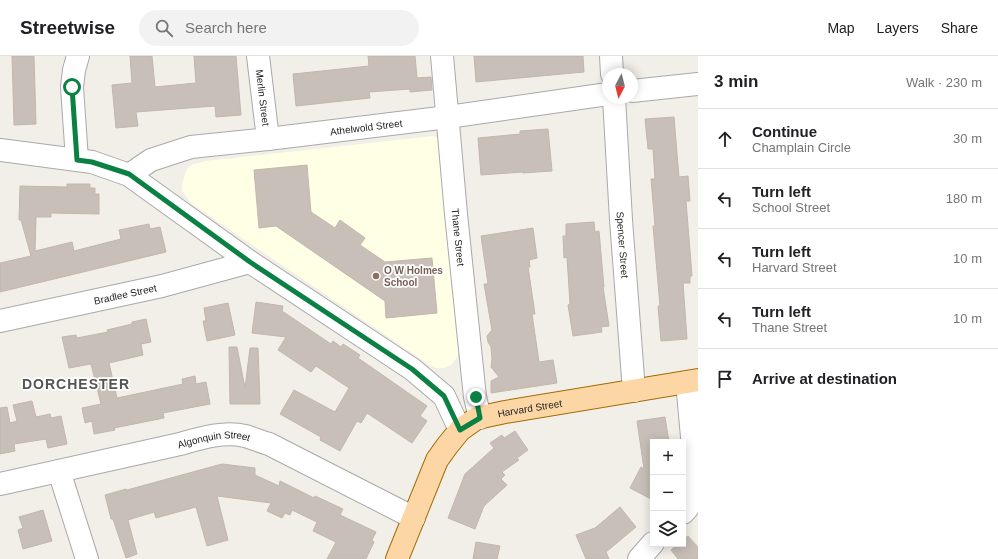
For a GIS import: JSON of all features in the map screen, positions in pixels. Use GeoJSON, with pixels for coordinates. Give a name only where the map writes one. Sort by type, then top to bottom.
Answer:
{"type":"FeatureCollection","features":[{"type":"Feature","properties":{"kind":"main road","name":"Harvard Street"},"geometry":{"type":"LineString","coordinates":[[397,559],[437,460],[460,430],[480,418],[497,413],[692,381]]}},
{"type":"Feature","properties":{"kind":"street"},"geometry":{"type":"LineString","coordinates":[[77,160],[72,87],[74,70],[78,56]]}},
{"type":"Feature","properties":{"kind":"street","name":"Merlin Street"},"geometry":{"type":"LineString","coordinates":[[258,56],[268,139]]}},
{"type":"Feature","properties":{"kind":"street","name":"Thane Street"},"geometry":{"type":"LineString","coordinates":[[442,56],[474,388],[480,418]]}},
{"type":"Feature","properties":{"kind":"street"},"geometry":{"type":"LineString","coordinates":[[611,56],[612,68]]}},
{"type":"Feature","properties":{"kind":"street"},"geometry":{"type":"LineString","coordinates":[[638,90],[698,84]]}},
{"type":"Feature","properties":{"kind":"street","name":"Athelwold Street"},"geometry":{"type":"LineString","coordinates":[[129,174],[151,160],[191,147],[448,117],[602,95]]}},
{"type":"Feature","properties":{"kind":"street","name":"Spencer Street"},"geometry":{"type":"LineString","coordinates":[[614,104],[621,220],[634,391]]}},
{"type":"Feature","properties":{"kind":"street"},"geometry":{"type":"LineString","coordinates":[[0,150],[92,162],[129,174],[250,262],[412,369],[444,396],[460,430]]}},
{"type":"Feature","properties":{"kind":"street","name":"Bradlee Street"},"geometry":{"type":"LineString","coordinates":[[0,321],[162,286],[250,262]]}},
{"type":"Feature","properties":{"kind":"street"},"geometry":{"type":"LineString","coordinates":[[685,511],[694,497],[696,481],[692,381]]}},
{"type":"Feature","properties":{"kind":"street","name":"Algonquin Street"},"geometry":{"type":"LineString","coordinates":[[0,484],[206,437],[226,434],[244,436],[269,444],[414,518]]}},
{"type":"Feature","properties":{"kind":"street"},"geometry":{"type":"LineString","coordinates":[[59,471],[87,559]]}},
{"type":"Feature","properties":{"kind":"street"},"geometry":{"type":"LineString","coordinates":[[639,559],[650,546]]}},
{"type":"Feature","properties":{"kind":"shaded area","name":"O W Holmes School"},"geometry":{"type":"Polygon","coordinates":[[[433,136],[437,137],[439,140],[461,348],[456,359],[451,365],[444,368],[436,368],[428,364],[192,204],[182,191],[182,184],[187,169],[194,164],[206,161],[433,136]]]}},
{"type":"Feature","properties":{"kind":"building"},"geometry":{"type":"Polygon","coordinates":[[[12,56],[34,56],[36,124],[14,125],[12,56]]]}},
{"type":"Feature","properties":{"kind":"building"},"geometry":{"type":"Polygon","coordinates":[[[130,56],[152,56],[155,87],[196,83],[194,56],[236,56],[241,115],[216,117],[215,106],[136,112],[138,126],[116,128],[112,85],[132,83],[130,56]]]}},
{"type":"Feature","properties":{"kind":"building"},"geometry":{"type":"Polygon","coordinates":[[[368,56],[415,56],[417,78],[431,77],[432,90],[410,92],[410,89],[369,92],[370,98],[296,106],[293,74],[369,66],[368,56]]]}},
{"type":"Feature","properties":{"kind":"building"},"geometry":{"type":"Polygon","coordinates":[[[474,56],[583,56],[584,72],[476,82],[474,56]]]}},
{"type":"Feature","properties":{"kind":"building"},"geometry":{"type":"Polygon","coordinates":[[[674,117],[679,177],[688,176],[690,201],[686,201],[692,276],[690,276],[690,283],[683,283],[687,339],[661,341],[651,179],[655,179],[653,149],[648,149],[645,119],[674,117]]]}},
{"type":"Feature","properties":{"kind":"building"},"geometry":{"type":"Polygon","coordinates":[[[548,129],[552,171],[481,175],[478,138],[520,134],[520,131],[548,129]]]}},
{"type":"Feature","properties":{"kind":"building"},"geometry":{"type":"Polygon","coordinates":[[[307,165],[311,212],[335,228],[340,220],[365,238],[360,245],[385,262],[432,258],[437,313],[386,318],[385,301],[276,226],[259,228],[254,170],[307,165]]]}},
{"type":"Feature","properties":{"kind":"building"},"geometry":{"type":"Polygon","coordinates":[[[67,184],[90,184],[90,188],[95,188],[95,194],[99,194],[99,214],[51,213],[51,217],[36,217],[35,251],[72,242],[74,251],[121,239],[119,230],[149,224],[150,229],[160,227],[166,252],[0,292],[0,263],[31,256],[21,220],[19,220],[20,186],[67,187],[67,184]]]}},
{"type":"Feature","properties":{"kind":"building"},"geometry":{"type":"Polygon","coordinates":[[[594,222],[595,232],[599,231],[603,287],[609,326],[601,327],[602,332],[573,336],[568,305],[570,304],[567,257],[564,258],[563,236],[566,236],[566,224],[594,222]]]}},
{"type":"Feature","properties":{"kind":"building"},"geometry":{"type":"Polygon","coordinates":[[[533,228],[537,258],[529,260],[530,267],[528,267],[535,314],[532,314],[539,362],[553,360],[557,383],[491,393],[491,381],[499,377],[491,367],[491,347],[487,336],[492,330],[484,284],[488,284],[481,236],[533,228]]]}},
{"type":"Feature","properties":{"kind":"building"},"geometry":{"type":"Polygon","coordinates":[[[256,302],[283,306],[282,311],[331,344],[333,341],[341,347],[343,344],[360,355],[358,358],[427,406],[420,416],[427,421],[412,443],[367,413],[361,423],[357,421],[340,451],[320,440],[321,437],[280,414],[294,390],[335,412],[349,388],[316,366],[311,372],[278,350],[286,337],[252,333],[256,302]]]}},
{"type":"Feature","properties":{"kind":"building"},"geometry":{"type":"Polygon","coordinates":[[[228,303],[235,335],[207,341],[203,321],[206,321],[204,308],[228,303]]]}},
{"type":"Feature","properties":{"kind":"building"},"geometry":{"type":"Polygon","coordinates":[[[146,319],[151,342],[141,344],[143,355],[109,363],[117,398],[183,384],[182,379],[195,376],[196,384],[206,382],[210,404],[163,413],[164,418],[114,428],[115,430],[94,434],[92,421],[85,423],[82,408],[101,404],[91,364],[69,368],[62,337],[76,335],[77,338],[108,332],[107,330],[146,319]]]}},
{"type":"Feature","properties":{"kind":"building"},"geometry":{"type":"Polygon","coordinates":[[[229,347],[237,347],[245,388],[250,348],[258,348],[260,404],[230,404],[229,347]]]}},
{"type":"Feature","properties":{"kind":"building"},"geometry":{"type":"Polygon","coordinates":[[[32,401],[36,417],[50,414],[51,418],[61,416],[67,444],[48,448],[46,439],[14,444],[15,451],[0,454],[0,408],[7,407],[10,423],[17,421],[13,405],[32,401]]]}},
{"type":"Feature","properties":{"kind":"building"},"geometry":{"type":"Polygon","coordinates":[[[665,417],[669,439],[650,439],[650,498],[630,488],[641,467],[644,469],[637,421],[665,417]]]}},
{"type":"Feature","properties":{"kind":"building"},"geometry":{"type":"Polygon","coordinates":[[[515,431],[528,450],[517,458],[519,460],[502,472],[505,475],[501,479],[507,485],[484,506],[475,529],[448,518],[465,474],[494,448],[490,443],[502,435],[504,438],[515,431]]]}},
{"type":"Feature","properties":{"kind":"building"},"geometry":{"type":"Polygon","coordinates":[[[222,464],[255,468],[255,475],[279,486],[280,481],[314,498],[315,496],[343,509],[340,515],[376,532],[372,540],[374,542],[366,559],[327,559],[336,542],[313,531],[317,522],[292,510],[290,515],[285,513],[282,518],[267,511],[271,503],[217,496],[228,540],[207,546],[196,507],[156,518],[154,512],[128,520],[137,554],[126,558],[113,519],[111,519],[105,495],[222,464]]]}},
{"type":"Feature","properties":{"kind":"building"},"geometry":{"type":"Polygon","coordinates":[[[620,507],[636,527],[606,552],[609,559],[586,559],[576,535],[595,528],[620,507]]]}},
{"type":"Feature","properties":{"kind":"building"},"geometry":{"type":"Polygon","coordinates":[[[43,510],[52,541],[23,549],[18,530],[23,528],[19,517],[43,510]]]}},
{"type":"Feature","properties":{"kind":"building"},"geometry":{"type":"Polygon","coordinates":[[[688,536],[698,547],[698,559],[678,559],[671,550],[674,547],[686,547],[686,538],[688,536]]]}},
{"type":"Feature","properties":{"kind":"building"},"geometry":{"type":"Polygon","coordinates":[[[476,542],[500,546],[497,559],[473,559],[476,542]]]}},
{"type":"Feature","properties":{"kind":"place","name":"O W Holmes School"},"geometry":{"type":"Point","coordinates":[376,276]}},
{"type":"Feature","properties":{"kind":"district","name":"DORCHESTER"},"geometry":{"type":"Point","coordinates":[76,384]}},
{"type":"Feature","properties":{"kind":"route"},"geometry":{"type":"LineString","coordinates":[[72,87],[77,160],[92,162],[129,174],[250,262],[412,369],[444,396],[460,430],[477,418],[480,418],[476,397]]}}]}
